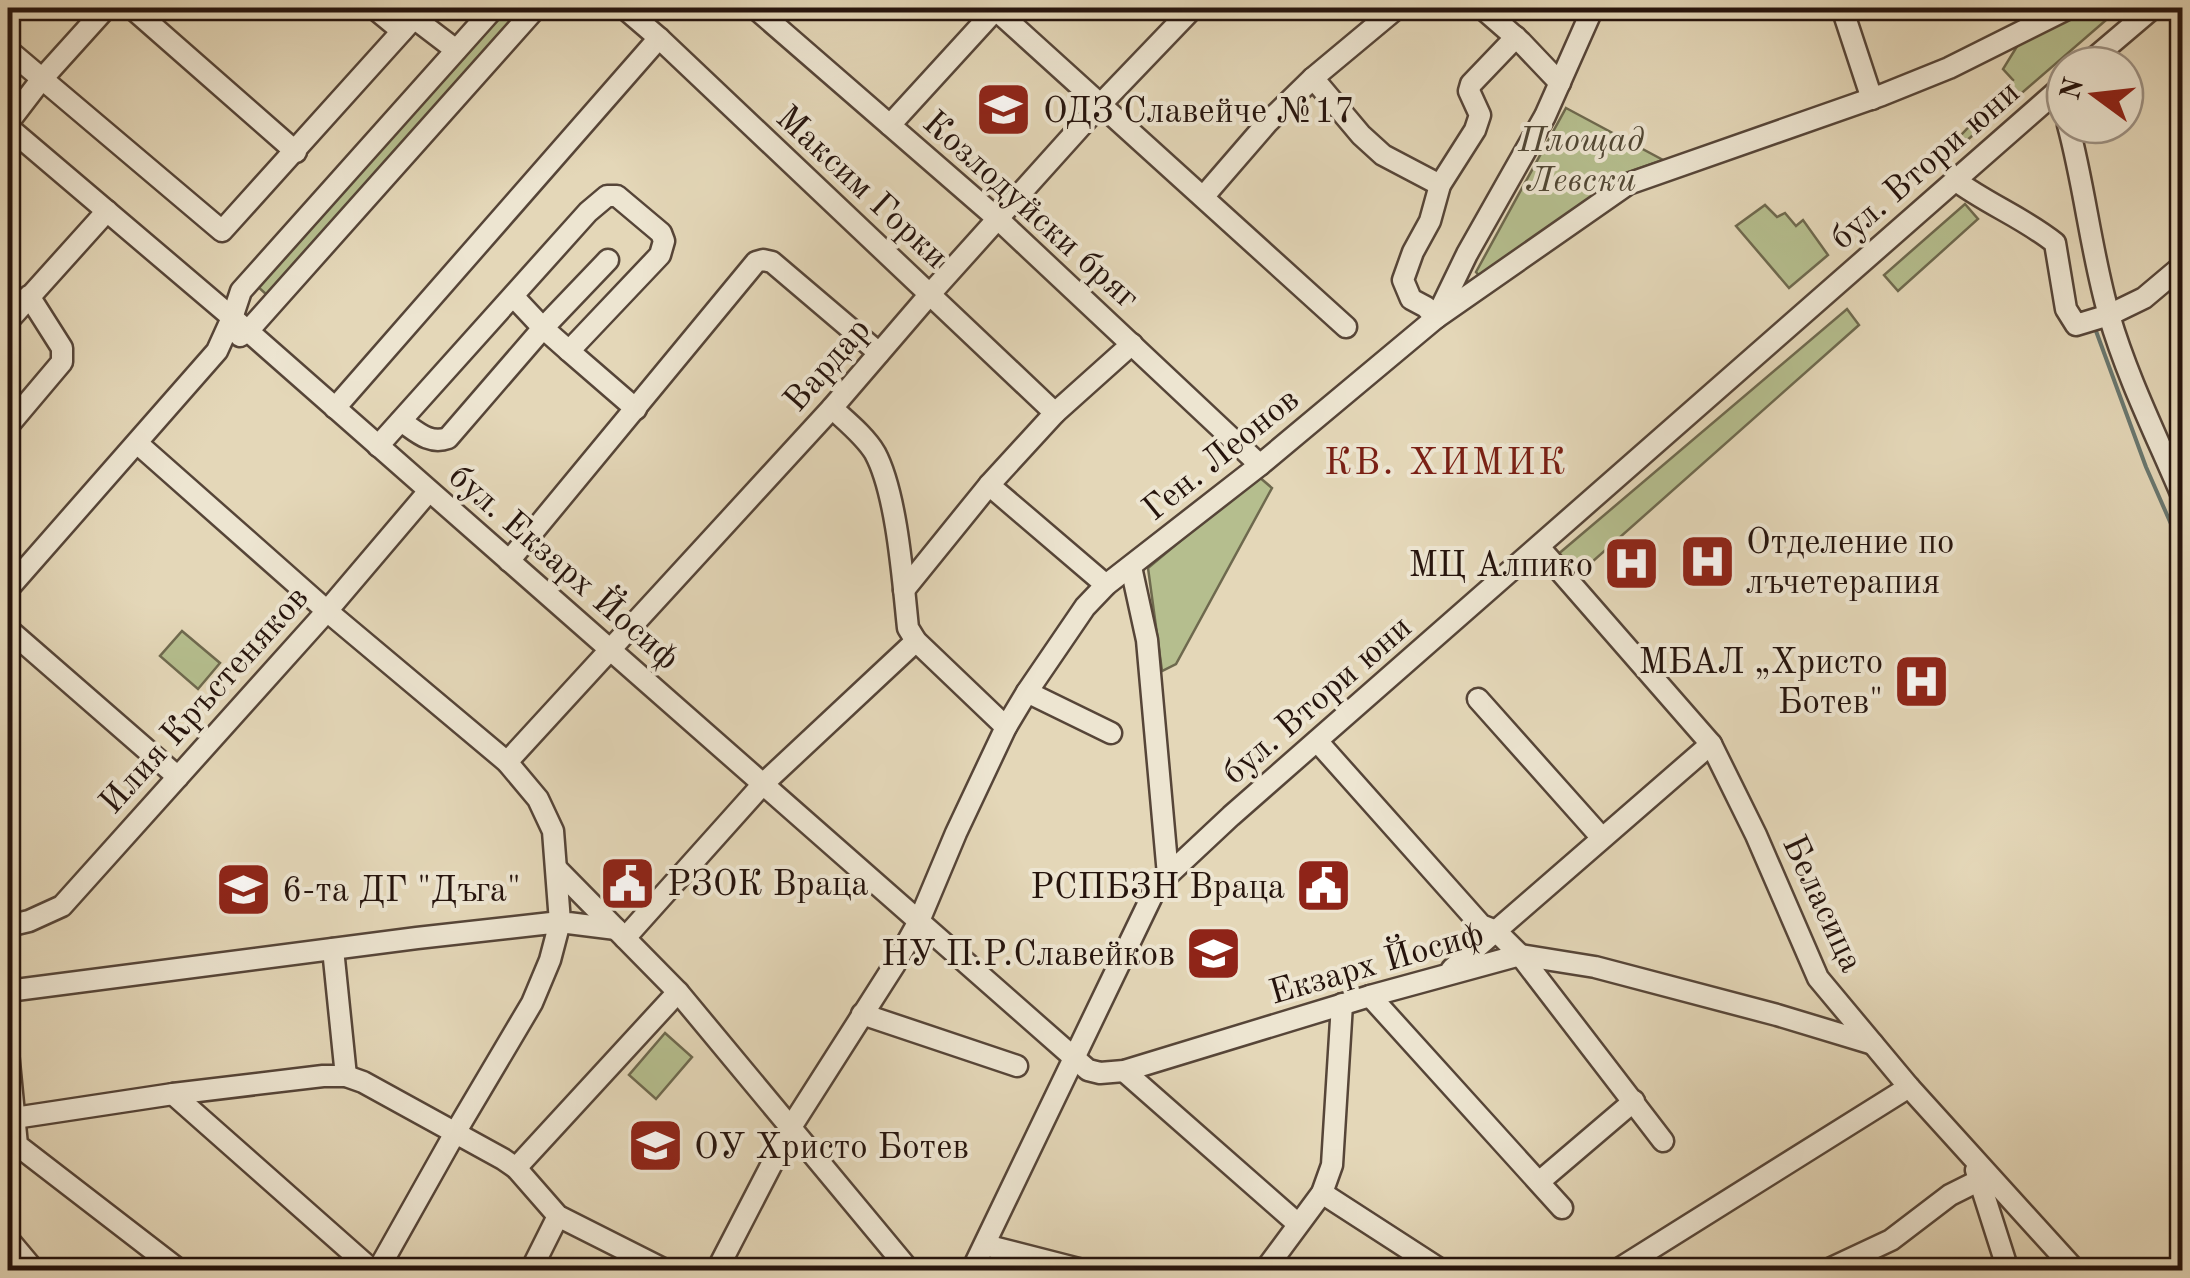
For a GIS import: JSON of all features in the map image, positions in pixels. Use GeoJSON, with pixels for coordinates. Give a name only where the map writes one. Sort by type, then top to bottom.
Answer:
{"type":"FeatureCollection","features":[{"type":"Feature","properties":{"kind":"street"},"geometry":{"type":"LineString","coordinates":[[132,8],[296,152]]}},
{"type":"Feature","properties":{"kind":"street"},"geometry":{"type":"LineString","coordinates":[[374,8],[402,31]]}},
{"type":"Feature","properties":{"kind":"street"},"geometry":{"type":"LineString","coordinates":[[240,325],[241,291],[494,8]]}},
{"type":"Feature","properties":{"kind":"street"},"geometry":{"type":"LineString","coordinates":[[8,588],[240,325],[536,8]]}},
{"type":"Feature","properties":{"kind":"street","name":"Максим Горки"},"geometry":{"type":"LineString","coordinates":[[624,8],[1055,413]]}},
{"type":"Feature","properties":{"kind":"street","name":"Козлодуйски бряг"},"geometry":{"type":"LineString","coordinates":[[755,8],[998,219],[1260,465]]}},
{"type":"Feature","properties":{"kind":"street"},"geometry":{"type":"LineString","coordinates":[[890,126],[996,8],[1346,327]]}},
{"type":"Feature","properties":{"kind":"street","name":"Вардар"},"geometry":{"type":"LineString","coordinates":[[507,762],[832,408],[1100,105],[1193,8]]}},
{"type":"Feature","properties":{"kind":"street"},"geometry":{"type":"LineString","coordinates":[[1204,196],[1312,78],[1397,8]]}},
{"type":"Feature","properties":{"kind":"street"},"geometry":{"type":"LineString","coordinates":[[1482,8],[1560,83]]}},
{"type":"Feature","properties":{"kind":"street"},"geometry":{"type":"LineString","coordinates":[[1516,37],[1471,84],[1480,115],[1475,130],[1440,185],[1430,221],[1403,280],[1411,300],[1426,307],[1436,318],[1467,254],[1545,116],[1593,8]]}},
{"type":"Feature","properties":{"kind":"street"},"geometry":{"type":"LineString","coordinates":[[1842,8],[1872,99]]}},
{"type":"Feature","properties":{"kind":"street","name":"Ген. Леонов"},"geometry":{"type":"LineString","coordinates":[[717,1270],[790,1127],[919,921],[1006,728],[1084,608],[1106,586],[1260,465],[1436,318],[1628,184],[1872,99],[1949,68],[2046,13],[2068,8]]}},
{"type":"Feature","properties":{"kind":"street"},"geometry":{"type":"LineString","coordinates":[[2110,45],[2153,8]]}},
{"type":"Feature","properties":{"kind":"street"},"geometry":{"type":"LineString","coordinates":[[8,125],[101,9]]}},
{"type":"Feature","properties":{"kind":"street"},"geometry":{"type":"LineString","coordinates":[[8,50],[222,231],[414,18],[456,50]]}},
{"type":"Feature","properties":{"kind":"street"},"geometry":{"type":"LineString","coordinates":[[335,408],[659,38]]}},
{"type":"Feature","properties":{"kind":"street"},"geometry":{"type":"LineString","coordinates":[[1312,78],[1383,155],[1440,185]]}},
{"type":"Feature","properties":{"kind":"street","name":"бул. Втори юни"},"geometry":{"type":"LineString","coordinates":[[972,1270],[1140,919],[1168,874],[2045,101]]}},
{"type":"Feature","properties":{"kind":"street","name":"бул. Екзарх Йосиф"},"geometry":{"type":"LineString","coordinates":[[8,125],[1076,1059]]}},
{"type":"Feature","properties":{"kind":"street"},"geometry":{"type":"LineString","coordinates":[[2072,145],[2109,315],[2182,496]]}},
{"type":"Feature","properties":{"kind":"street"},"geometry":{"type":"LineString","coordinates":[[1955,180],[2055,243],[2066,310],[2076,325],[2144,298],[2182,266]]}},
{"type":"Feature","properties":{"kind":"street"},"geometry":{"type":"LineString","coordinates":[[378,446],[588,212],[607,196],[616,196],[661,232],[664,241],[660,254],[569,350]]}},
{"type":"Feature","properties":{"kind":"street"},"geometry":{"type":"LineString","coordinates":[[8,321],[107,211]]}},
{"type":"Feature","properties":{"kind":"street"},"geometry":{"type":"LineString","coordinates":[[401,421],[430,441],[448,438],[608,260]]}},
{"type":"Feature","properties":{"kind":"street"},"geometry":{"type":"LineString","coordinates":[[509,560],[756,262],[772,262],[879,353]]}},
{"type":"Feature","properties":{"kind":"street"},"geometry":{"type":"LineString","coordinates":[[8,426],[62,362],[62,348],[28,296]]}},
{"type":"Feature","properties":{"kind":"street"},"geometry":{"type":"LineString","coordinates":[[514,296],[543,328],[636,409]]}},
{"type":"Feature","properties":{"kind":"street"},"geometry":{"type":"LineString","coordinates":[[904,590],[989,485],[1055,413],[1132,344]]}},
{"type":"Feature","properties":{"kind":"street"},"geometry":{"type":"LineString","coordinates":[[832,408],[874,452],[890,495],[908,628],[916,641],[1006,728]]}},
{"type":"Feature","properties":{"kind":"street"},"geometry":{"type":"LineString","coordinates":[[137,443],[327,611],[507,762],[538,799],[554,831],[560,922],[532,1004],[375,1270],[172,1094]]}},
{"type":"Feature","properties":{"kind":"street"},"geometry":{"type":"LineString","coordinates":[[989,485],[1106,586]]}},
{"type":"Feature","properties":{"kind":"street","name":"Илия Кръстеняков"},"geometry":{"type":"LineString","coordinates":[[8,926],[62,906],[327,611],[429,491]]}},
{"type":"Feature","properties":{"kind":"street","name":"Беласица"},"geometry":{"type":"LineString","coordinates":[[1539,547],[1711,744],[1756,834],[1818,978],[1909,1087],[2075,1270]]}},
{"type":"Feature","properties":{"kind":"street"},"geometry":{"type":"LineString","coordinates":[[1131,567],[1147,640],[1168,874]]}},
{"type":"Feature","properties":{"kind":"street"},"geometry":{"type":"LineString","coordinates":[[8,629],[178,776]]}},
{"type":"Feature","properties":{"kind":"street"},"geometry":{"type":"LineString","coordinates":[[620,934],[763,784],[916,641]]}},
{"type":"Feature","properties":{"kind":"street"},"geometry":{"type":"LineString","coordinates":[[1027,692],[1111,733]]}},
{"type":"Feature","properties":{"kind":"street"},"geometry":{"type":"LineString","coordinates":[[1478,700],[1602,838]]}},
{"type":"Feature","properties":{"kind":"street"},"geometry":{"type":"LineString","coordinates":[[1317,741],[1481,924],[1496,931],[1520,954],[1663,1141]]}},
{"type":"Feature","properties":{"kind":"street"},"geometry":{"type":"LineString","coordinates":[[1443,976],[1711,744]]}},
{"type":"Feature","properties":{"kind":"street"},"geometry":{"type":"LineString","coordinates":[[557,868],[678,992],[909,1270]]}},
{"type":"Feature","properties":{"kind":"street"},"geometry":{"type":"LineString","coordinates":[[8,990],[560,922],[620,934]]}},
{"type":"Feature","properties":{"kind":"street"},"geometry":{"type":"LineString","coordinates":[[333,949],[346,1076]]}},
{"type":"Feature","properties":{"kind":"street","name":"Екзарх Йосиф"},"geometry":{"type":"LineString","coordinates":[[1076,1059],[1088,1070],[1100,1073],[1124,1071],[1520,954],[1594,967],[1873,1044]]}},
{"type":"Feature","properties":{"kind":"street"},"geometry":{"type":"LineString","coordinates":[[516,1168],[678,992]]}},
{"type":"Feature","properties":{"kind":"street"},"geometry":{"type":"LineString","coordinates":[[1370,996],[1562,1208]]}},
{"type":"Feature","properties":{"kind":"street"},"geometry":{"type":"LineString","coordinates":[[1266,1270],[1322,1193],[1332,1165],[1342,1004]]}},
{"type":"Feature","properties":{"kind":"street"},"geometry":{"type":"LineString","coordinates":[[862,1014],[1018,1066]]}},
{"type":"Feature","properties":{"kind":"street"},"geometry":{"type":"LineString","coordinates":[[8,1052],[12,1130],[179,1270]]}},
{"type":"Feature","properties":{"kind":"street"},"geometry":{"type":"LineString","coordinates":[[1124,1071],[1298,1224]]}},
{"type":"Feature","properties":{"kind":"street"},"geometry":{"type":"LineString","coordinates":[[12,1130],[172,1094],[346,1076],[364,1082],[516,1168],[558,1216],[664,1270]]}},
{"type":"Feature","properties":{"kind":"street"},"geometry":{"type":"LineString","coordinates":[[1617,1270],[1909,1087]]}},
{"type":"Feature","properties":{"kind":"street"},"geometry":{"type":"LineString","coordinates":[[1539,1182],[1634,1100]]}},
{"type":"Feature","properties":{"kind":"street"},"geometry":{"type":"LineString","coordinates":[[1971,1154],[2008,1270]]}},
{"type":"Feature","properties":{"kind":"street"},"geometry":{"type":"LineString","coordinates":[[1835,1269],[1891,1240],[1950,1195],[1980,1180]]}},
{"type":"Feature","properties":{"kind":"street"},"geometry":{"type":"LineString","coordinates":[[1322,1193],[1441,1270]]}},
{"type":"Feature","properties":{"kind":"street"},"geometry":{"type":"LineString","coordinates":[[530,1270],[558,1216]]}},
{"type":"Feature","properties":{"kind":"street"},"geometry":{"type":"LineString","coordinates":[[8,1239],[34,1270]]}},
{"type":"Feature","properties":{"kind":"street"},"geometry":{"type":"LineString","coordinates":[[985,1245],[1084,1270]]}},
{"type":"Feature","properties":{"kind":"green space"},"geometry":{"type":"Polygon","coordinates":[[[505,8],[528,8],[268,296],[256,285],[505,8]]]}},
{"type":"Feature","properties":{"kind":"green space"},"geometry":{"type":"Polygon","coordinates":[[[2080,8],[2120,8],[2077,45],[2045,45],[2045,73],[1950,155],[1946,151],[2013,80],[2003,69],[2024,35],[2080,8]]]}},
{"type":"Feature","properties":{"kind":"green space","name":"Площад Левски"},"geometry":{"type":"Polygon","coordinates":[[[1566,108],[1663,160],[1625,173],[1483,280],[1476,272],[1566,108]]]}},
{"type":"Feature","properties":{"kind":"green space"},"geometry":{"type":"Polygon","coordinates":[[[1965,204],[1978,219],[1898,291],[1884,275],[1965,204]]]}},
{"type":"Feature","properties":{"kind":"green space"},"geometry":{"type":"Polygon","coordinates":[[[1765,205],[1777,217],[1785,213],[1796,226],[1803,220],[1828,255],[1789,288],[1736,226],[1765,205]]]}},
{"type":"Feature","properties":{"kind":"green space"},"geometry":{"type":"Polygon","coordinates":[[[1847,309],[1859,325],[1574,578],[1556,556],[1847,309]]]}},
{"type":"Feature","properties":{"kind":"green space"},"geometry":{"type":"Polygon","coordinates":[[[1258,476],[1272,488],[1176,664],[1162,671],[1148,568],[1258,476]]]}},
{"type":"Feature","properties":{"kind":"green space"},"geometry":{"type":"Polygon","coordinates":[[[182,631],[220,663],[198,689],[160,656],[182,631]]]}},
{"type":"Feature","properties":{"kind":"green space"},"geometry":{"type":"Polygon","coordinates":[[[665,1033],[692,1057],[656,1099],[629,1075],[665,1033]]]}},
{"type":"Feature","properties":{"kind":"waterway"},"geometry":{"type":"LineString","coordinates":[[2015,8],[2021,21]]}},
{"type":"Feature","properties":{"kind":"waterway"},"geometry":{"type":"LineString","coordinates":[[2096,331],[2146,467],[2182,549]]}},
{"type":"Feature","properties":{"kind":"place","name":"ОДЗ Славейче №17"},"geometry":{"type":"Point","coordinates":[1004,110]}},
{"type":"Feature","properties":{"kind":"place","name":"Отделение по лъчетерапия"},"geometry":{"type":"Point","coordinates":[1707,561]}},
{"type":"Feature","properties":{"kind":"place","name":"МЦ Алпико"},"geometry":{"type":"Point","coordinates":[1632,564]}},
{"type":"Feature","properties":{"kind":"place","name":"МБАЛ „Христо Ботев\""},"geometry":{"type":"Point","coordinates":[1922,681]}},
{"type":"Feature","properties":{"kind":"place","name":"РЗОК Враца"},"geometry":{"type":"Point","coordinates":[628,883]}},
{"type":"Feature","properties":{"kind":"place","name":"РСПБЗН Враца"},"geometry":{"type":"Point","coordinates":[1324,886]}},
{"type":"Feature","properties":{"kind":"place","name":"6-та ДГ \"Дъга\""},"geometry":{"type":"Point","coordinates":[243,889]}},
{"type":"Feature","properties":{"kind":"place","name":"НУ П.Р.Славейков"},"geometry":{"type":"Point","coordinates":[1214,953]}},
{"type":"Feature","properties":{"kind":"place","name":"ОУ Христо Ботев"},"geometry":{"type":"Point","coordinates":[655,1146]}},
{"type":"Feature","properties":{"kind":"district","name":"КВ. ХИМИК"},"geometry":{"type":"Point","coordinates":[1446,461]}}]}
